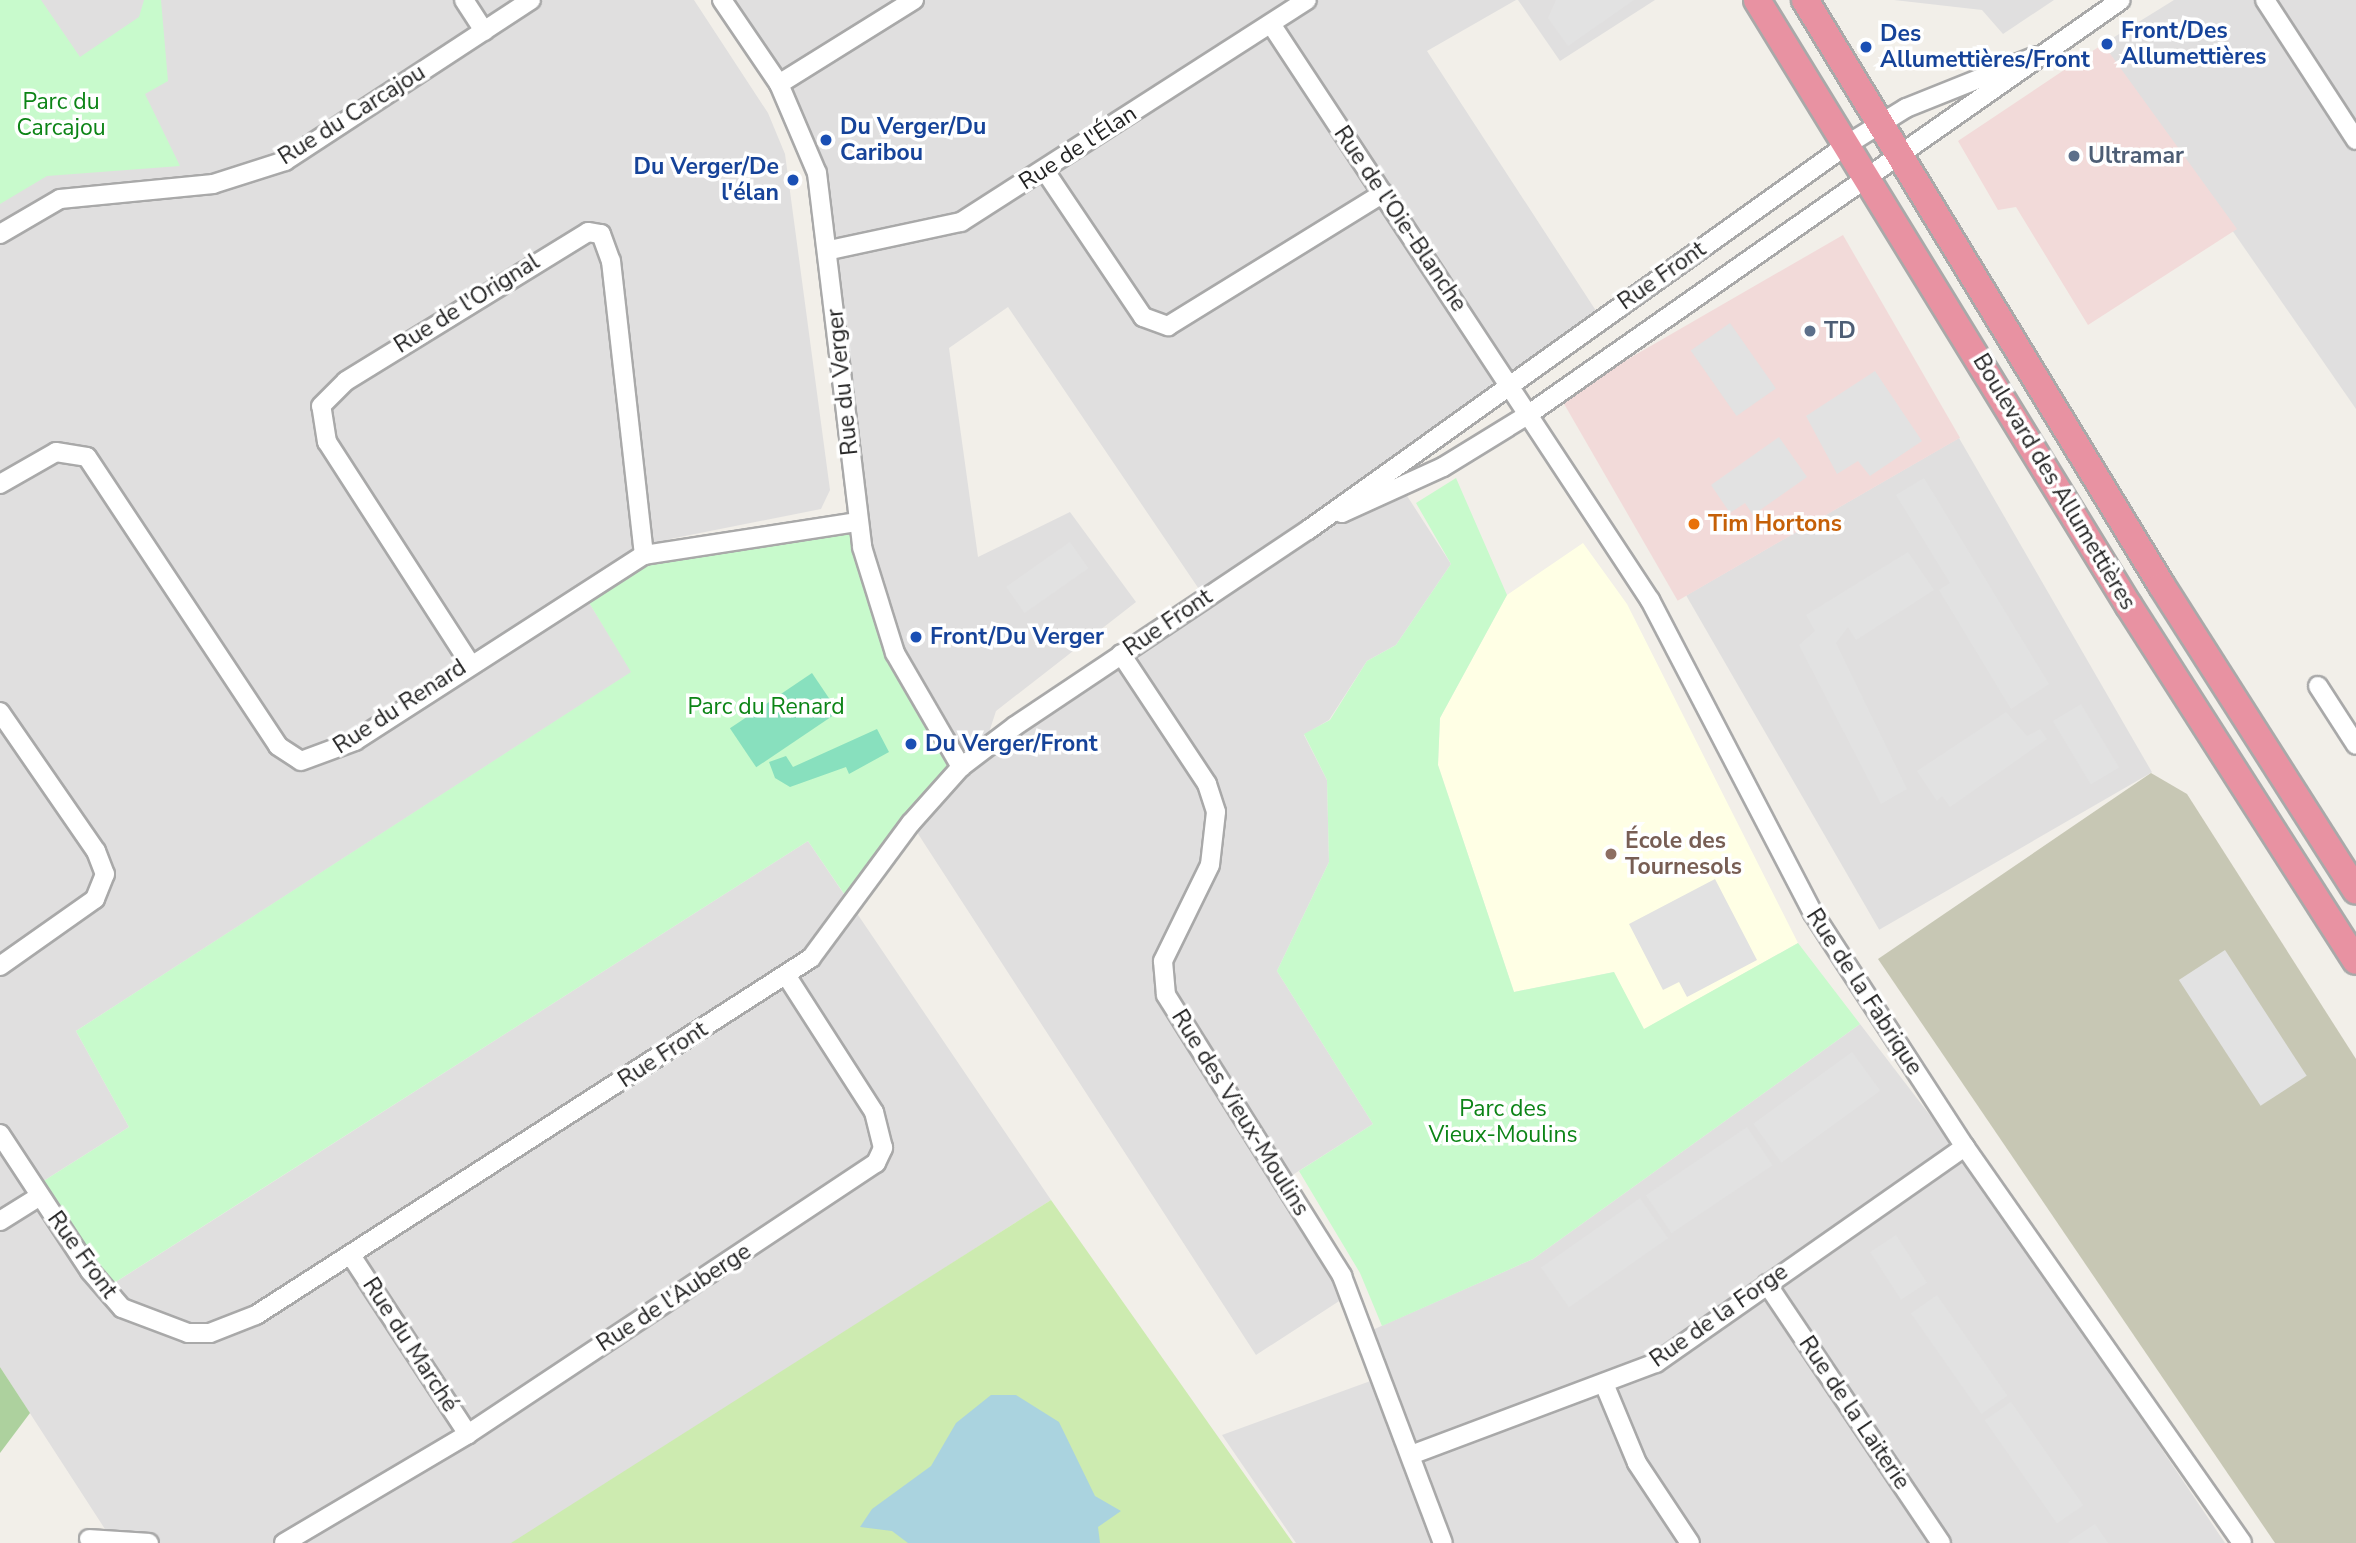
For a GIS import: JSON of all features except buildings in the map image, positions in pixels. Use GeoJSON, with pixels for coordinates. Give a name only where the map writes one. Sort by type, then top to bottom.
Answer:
{"type":"FeatureCollection","features":[{"type":"Feature","properties":{"kind":"highway","name":"Boulevard des Allumettières"},"geometry":{"type":"LineString","coordinates":[[1757,0],[1869,176],[2129,606],[2356,961]]}},
{"type":"Feature","properties":{"kind":"highway","name":"Boulevard des Allumettières"},"geometry":{"type":"LineString","coordinates":[[1805,0],[2356,890]]}},
{"type":"Feature","properties":{"kind":"street"},"geometry":{"type":"LineString","coordinates":[[464,0],[484,31]]}},
{"type":"Feature","properties":{"kind":"street","name":"Rue du Carcajou"},"geometry":{"type":"LineString","coordinates":[[0,234],[60,199],[213,184],[285,161],[531,0]]}},
{"type":"Feature","properties":{"kind":"street","name":"Rue du Verger"},"geometry":{"type":"LineString","coordinates":[[722,0],[779,84],[817,173],[831,250],[858,522],[895,653],[961,767]]}},
{"type":"Feature","properties":{"kind":"street"},"geometry":{"type":"LineString","coordinates":[[779,84],[914,0]]}},
{"type":"Feature","properties":{"kind":"street","name":"Rue de l'Élan"},"geometry":{"type":"LineString","coordinates":[[831,250],[948,229],[1045,171],[1307,0]]}},
{"type":"Feature","properties":{"kind":"street","name":"Rue Front"},"geometry":{"type":"LineString","coordinates":[[1308,530],[1443,467],[1530,414],[1900,156],[2036,55],[2121,0]]}},
{"type":"Feature","properties":{"kind":"street"},"geometry":{"type":"LineString","coordinates":[[2265,0],[2356,140]]}},
{"type":"Feature","properties":{"kind":"street","name":"Rue de l'Oie-Blanche"},"geometry":{"type":"LineString","coordinates":[[1271,24],[1530,414]]}},
{"type":"Feature","properties":{"kind":"street","name":"Rue Front"},"geometry":{"type":"LineString","coordinates":[[0,1134],[40,1196],[122,1308],[188,1333],[233,1326],[352,1257],[786,975],[834,935],[911,823],[961,767],[1121,654],[1308,530],[1849,144],[1880,124],[2036,55]]}},
{"type":"Feature","properties":{"kind":"street"},"geometry":{"type":"LineString","coordinates":[[1045,171],[1143,317],[1168,326],[1383,193]]}},
{"type":"Feature","properties":{"kind":"street","name":"Rue de l'Orignal"},"geometry":{"type":"LineString","coordinates":[[469,662],[327,442],[321,406],[346,381],[588,232],[601,234],[611,261],[644,555]]}},
{"type":"Feature","properties":{"kind":"street","name":"Rue de la Fabrique"},"geometry":{"type":"LineString","coordinates":[[1530,414],[1650,600],[1813,913],[1965,1147],[2242,1543]]}},
{"type":"Feature","properties":{"kind":"street","name":"Rue du Renard"},"geometry":{"type":"LineString","coordinates":[[0,484],[56,452],[87,457],[292,759],[314,760],[355,741],[469,662],[644,555],[858,522]]}},
{"type":"Feature","properties":{"kind":"street","name":"Rue des Vieux-Moulins"},"geometry":{"type":"LineString","coordinates":[[1121,654],[1207,784],[1216,812],[1210,865],[1163,961],[1166,995],[1342,1276],[1443,1543]]}},
{"type":"Feature","properties":{"kind":"street"},"geometry":{"type":"LineString","coordinates":[[2318,686],[2356,745]]}},
{"type":"Feature","properties":{"kind":"street"},"geometry":{"type":"LineString","coordinates":[[0,712],[96,852],[105,874],[95,899],[0,966]]}},
{"type":"Feature","properties":{"kind":"street","name":"Rue de l'Auberge"},"geometry":{"type":"LineString","coordinates":[[284,1543],[468,1433],[876,1163],[883,1148],[874,1112],[786,975]]}},
{"type":"Feature","properties":{"kind":"street","name":"Rue de la Forge"},"geometry":{"type":"LineString","coordinates":[[1411,1455],[1605,1386],[1673,1352],[1767,1283],[1965,1147]]}},
{"type":"Feature","properties":{"kind":"street"},"geometry":{"type":"LineString","coordinates":[[0,1221],[40,1196]]}},
{"type":"Feature","properties":{"kind":"street","name":"Rue du Marché"},"geometry":{"type":"LineString","coordinates":[[352,1257],[468,1433]]}},
{"type":"Feature","properties":{"kind":"street","name":"Rue de la Laiterie"},"geometry":{"type":"LineString","coordinates":[[1767,1283],[1941,1543]]}},
{"type":"Feature","properties":{"kind":"street"},"geometry":{"type":"LineString","coordinates":[[1605,1386],[1637,1463],[1690,1543]]}},
{"type":"Feature","properties":{"kind":"street"},"geometry":{"type":"LineString","coordinates":[[89,1539],[149,1543]]}},
{"type":"Feature","properties":{"kind":"shaded area"},"geometry":{"type":"Polygon","coordinates":[[[0,0],[694,0],[768,113],[785,154],[830,490],[821,509],[670,539],[582,591],[632,672],[76,1031],[129,1127],[34,1187],[111,1285],[808,841],[1051,1200],[515,1543],[114,1543],[0,1367],[0,0]]]}},
{"type":"Feature","properties":{"kind":"shaded area"},"geometry":{"type":"Polygon","coordinates":[[[722,0],[1516,0],[1427,51],[1602,320],[1351,497],[1402,488],[1451,564],[1396,645],[1367,661],[1329,720],[1304,735],[1327,780],[1329,862],[1277,971],[1373,1124],[1283,1181],[1350,1294],[1256,1355],[911,823],[924,710],[862,547],[808,147],[722,0]],[[1008,307],[949,348],[978,557],[1070,512],[1136,602],[996,711],[984,748],[1205,598],[1008,307]]]}},
{"type":"Feature","properties":{"kind":"shaded area"},"geometry":{"type":"Polygon","coordinates":[[[1518,0],[1655,0],[1560,61],[1518,0]]]}},
{"type":"Feature","properties":{"kind":"shaded area"},"geometry":{"type":"Polygon","coordinates":[[[1556,0],[1634,0],[1568,46],[1548,18],[1556,0]]]}},
{"type":"Feature","properties":{"kind":"shaded area"},"geometry":{"type":"Polygon","coordinates":[[[1894,0],[2054,0],[2003,34],[1982,10],[1894,0]]]}},
{"type":"Feature","properties":{"kind":"shaded area"},"geometry":{"type":"Polygon","coordinates":[[[2174,0],[2356,0],[2356,409],[2103,44],[2174,0]]]}},
{"type":"Feature","properties":{"kind":"shaded area"},"geometry":{"type":"Polygon","coordinates":[[[2103,44],[2237,229],[2088,325],[2016,207],[1998,210],[1958,141],[2103,44]]]}},
{"type":"Feature","properties":{"kind":"shaded area"},"geometry":{"type":"Polygon","coordinates":[[[1843,235],[1960,438],[1678,601],[1561,398],[1843,235]]]}},
{"type":"Feature","properties":{"kind":"shaded area"},"geometry":{"type":"Polygon","coordinates":[[[1730,323],[1776,389],[1737,416],[1691,351],[1730,323]]]}},
{"type":"Feature","properties":{"kind":"shaded area"},"geometry":{"type":"Polygon","coordinates":[[[1875,371],[1922,441],[1870,476],[1858,461],[1837,474],[1806,416],[1875,371]]]}},
{"type":"Feature","properties":{"kind":"shaded area"},"geometry":{"type":"Polygon","coordinates":[[[1779,437],[1807,477],[1753,515],[1745,503],[1730,513],[1711,485],[1779,437]]]}},
{"type":"Feature","properties":{"kind":"shaded area"},"geometry":{"type":"Polygon","coordinates":[[[1959,438],[2152,772],[1879,930],[1686,596],[1959,438]]]}},
{"type":"Feature","properties":{"kind":"shaded area"},"geometry":{"type":"Polygon","coordinates":[[[1924,478],[2049,684],[2011,709],[1939,590],[1950,583],[1896,495],[1924,478]]]}},
{"type":"Feature","properties":{"kind":"shaded area"},"geometry":{"type":"Polygon","coordinates":[[[1070,542],[1088,568],[1024,613],[1006,587],[1070,542]]]}},
{"type":"Feature","properties":{"kind":"shaded area","name":"École des Tournesols"},"geometry":{"type":"Polygon","coordinates":[[[1583,543],[1627,604],[1798,943],[1643,1030],[1614,972],[1514,992],[1438,765],[1440,718],[1507,595],[1583,543]]]}},
{"type":"Feature","properties":{"kind":"shaded area"},"geometry":{"type":"Polygon","coordinates":[[[1908,552],[1934,590],[1856,640],[1848,627],[1836,643],[1907,789],[1881,804],[1799,645],[1815,631],[1806,615],[1908,552]]]}},
{"type":"Feature","properties":{"kind":"shaded area"},"geometry":{"type":"Polygon","coordinates":[[[2081,704],[2119,767],[2091,784],[2053,721],[2081,704]]]}},
{"type":"Feature","properties":{"kind":"shaded area"},"geometry":{"type":"Polygon","coordinates":[[[2006,712],[2027,736],[2040,729],[2047,739],[1950,807],[1942,796],[1937,801],[1917,771],[2006,712]]]}},
{"type":"Feature","properties":{"kind":"shaded area"},"geometry":{"type":"Polygon","coordinates":[[[2151,773],[2187,794],[2356,1059],[2356,1543],[2275,1543],[1878,959],[2151,773]]]}},
{"type":"Feature","properties":{"kind":"shaded area"},"geometry":{"type":"Polygon","coordinates":[[[1715,879],[1757,960],[1687,997],[1679,982],[1663,990],[1629,924],[1715,879]]]}},
{"type":"Feature","properties":{"kind":"shaded area"},"geometry":{"type":"Polygon","coordinates":[[[2225,950],[2307,1076],[2261,1106],[2179,980],[2225,950]]]}},
{"type":"Feature","properties":{"kind":"shaded area"},"geometry":{"type":"Polygon","coordinates":[[[1860,1024],[1985,1187],[2225,1543],[1296,1543],[1222,1435],[1376,1379],[1361,1335],[1533,1259],[1860,1024]]]}},
{"type":"Feature","properties":{"kind":"shaded area"},"geometry":{"type":"Polygon","coordinates":[[[1852,1052],[1880,1091],[1782,1163],[1753,1124],[1852,1052]]]}},
{"type":"Feature","properties":{"kind":"shaded area"},"geometry":{"type":"Polygon","coordinates":[[[1747,1127],[1773,1165],[1672,1233],[1646,1195],[1747,1127]]]}},
{"type":"Feature","properties":{"kind":"shaded area"},"geometry":{"type":"Polygon","coordinates":[[[1640,1198],[1668,1238],[1569,1308],[1541,1267],[1640,1198]]]}},
{"type":"Feature","properties":{"kind":"shaded area"},"geometry":{"type":"Polygon","coordinates":[[[1896,1235],[1927,1283],[1901,1300],[1870,1252],[1896,1235]]]}},
{"type":"Feature","properties":{"kind":"shaded area"},"geometry":{"type":"Polygon","coordinates":[[[1937,1295],[2008,1396],[1981,1414],[1911,1313],[1937,1295]]]}},
{"type":"Feature","properties":{"kind":"shaded area"},"geometry":{"type":"Polygon","coordinates":[[[2011,1402],[2083,1505],[2057,1524],[1985,1420],[2011,1402]]]}},
{"type":"Feature","properties":{"kind":"shaded area"},"geometry":{"type":"Polygon","coordinates":[[[2095,1524],[2108,1543],[2068,1542],[2095,1524]]]}},
{"type":"Feature","properties":{"kind":"green space","name":"Parc du Carcajou"},"geometry":{"type":"Polygon","coordinates":[[[0,0],[41,0],[80,57],[139,17],[144,0],[161,0],[168,81],[145,94],[180,166],[47,176],[0,204],[0,0]]]}},
{"type":"Feature","properties":{"kind":"green space","name":"Parc des Vieux-Moulins"},"geometry":{"type":"Polygon","coordinates":[[[1456,478],[1507,595],[1440,718],[1438,765],[1514,992],[1614,972],[1644,1029],[1798,943],[1860,1024],[1533,1259],[1382,1326],[1360,1273],[1299,1171],[1373,1124],[1277,971],[1329,862],[1327,780],[1304,734],[1330,720],[1367,661],[1396,645],[1451,564],[1416,503],[1456,478]]]}},
{"type":"Feature","properties":{"kind":"green space","name":"Parc du Renard"},"geometry":{"type":"Polygon","coordinates":[[[858,522],[882,616],[961,767],[853,907],[808,841],[103,1290],[34,1187],[129,1127],[76,1031],[631,672],[582,591],[621,566],[858,522]]]}},
{"type":"Feature","properties":{"kind":"green space"},"geometry":{"type":"Polygon","coordinates":[[[812,673],[838,712],[756,767],[730,728],[812,673]]]}},
{"type":"Feature","properties":{"kind":"green space"},"geometry":{"type":"Polygon","coordinates":[[[877,729],[889,752],[849,774],[846,767],[790,787],[775,778],[769,762],[786,756],[793,767],[877,729]]]}},
{"type":"Feature","properties":{"kind":"green space"},"geometry":{"type":"Polygon","coordinates":[[[1051,1200],[1293,1543],[511,1543],[1051,1200]]]}},
{"type":"Feature","properties":{"kind":"green space"},"geometry":{"type":"Polygon","coordinates":[[[0,1367],[30,1413],[0,1453],[0,1367]]]}},
{"type":"Feature","properties":{"kind":"water"},"geometry":{"type":"Polygon","coordinates":[[[991,1395],[1016,1395],[1059,1422],[1095,1496],[1121,1511],[1098,1527],[1100,1543],[908,1543],[892,1531],[860,1527],[872,1509],[931,1466],[956,1423],[991,1395]]]}},
{"type":"Feature","properties":{"kind":"place","name":"Front/Des Allumettières"},"geometry":{"type":"Point","coordinates":[2107,44]}},
{"type":"Feature","properties":{"kind":"place","name":"Des Allumettières/Front"},"geometry":{"type":"Point","coordinates":[1866,47]}},
{"type":"Feature","properties":{"kind":"place","name":"Du Verger/Du Caribou"},"geometry":{"type":"Point","coordinates":[826,140]}},
{"type":"Feature","properties":{"kind":"place","name":"Ultramar"},"geometry":{"type":"Point","coordinates":[2074,156]}},
{"type":"Feature","properties":{"kind":"place","name":"Du Verger/De l'élan"},"geometry":{"type":"Point","coordinates":[793,180]}},
{"type":"Feature","properties":{"kind":"place","name":"TD"},"geometry":{"type":"Point","coordinates":[1810,331]}},
{"type":"Feature","properties":{"kind":"place","name":"Tim Hortons"},"geometry":{"type":"Point","coordinates":[1694,524]}},
{"type":"Feature","properties":{"kind":"place","name":"Front/Du Verger"},"geometry":{"type":"Point","coordinates":[916,637]}},
{"type":"Feature","properties":{"kind":"place","name":"Du Verger/Front"},"geometry":{"type":"Point","coordinates":[911,744]}},
{"type":"Feature","properties":{"kind":"place","name":"École des Tournesols"},"geometry":{"type":"Point","coordinates":[1611,854]}}]}
